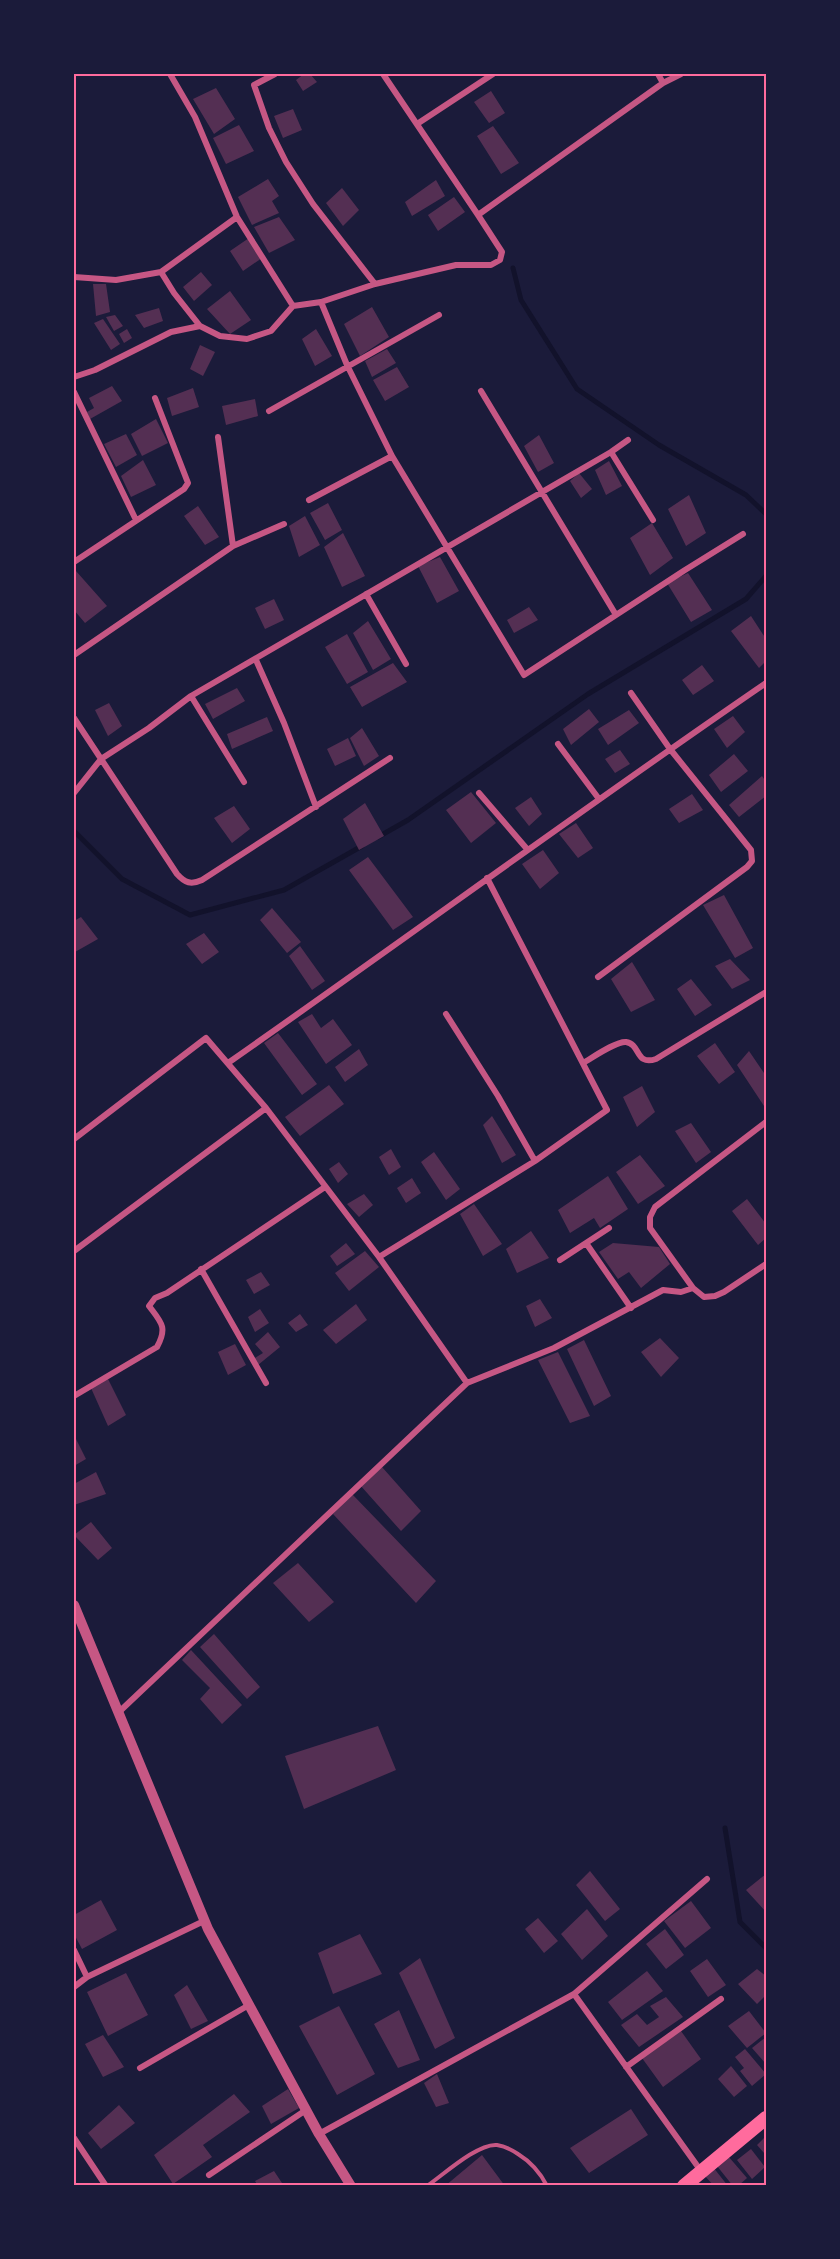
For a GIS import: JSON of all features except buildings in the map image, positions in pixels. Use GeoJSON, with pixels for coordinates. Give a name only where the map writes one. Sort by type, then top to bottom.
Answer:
{"type":"FeatureCollection","features":[{"type":"Feature","properties":{"kind":"main road"},"geometry":{"type":"LineString","coordinates":[[684,2186],[766,2118]]}},
{"type":"Feature","properties":{"kind":"street"},"geometry":{"type":"LineString","coordinates":[[170,74],[195,117],[237,216],[293,306]]}},
{"type":"Feature","properties":{"kind":"street"},"geometry":{"type":"LineString","coordinates":[[275,74],[254,85],[269,128],[286,162],[313,204],[375,284]]}},
{"type":"Feature","properties":{"kind":"street"},"geometry":{"type":"LineString","coordinates":[[161,272],[200,326],[220,336],[247,339],[271,331],[293,306],[321,302],[375,284],[456,265],[491,265],[500,260],[502,252],[478,214],[382,74]]}},
{"type":"Feature","properties":{"kind":"street"},"geometry":{"type":"LineString","coordinates":[[417,124],[493,74]]}},
{"type":"Feature","properties":{"kind":"street"},"geometry":{"type":"LineString","coordinates":[[658,74],[663,82]]}},
{"type":"Feature","properties":{"kind":"street"},"geometry":{"type":"LineString","coordinates":[[478,214],[663,82],[681,74]]}},
{"type":"Feature","properties":{"kind":"street"},"geometry":{"type":"LineString","coordinates":[[74,277],[116,280],[161,272],[237,216]]}},
{"type":"Feature","properties":{"kind":"street"},"geometry":{"type":"LineString","coordinates":[[321,302],[347,365],[393,456],[524,675],[743,534]]}},
{"type":"Feature","properties":{"kind":"street"},"geometry":{"type":"LineString","coordinates":[[269,411],[439,315]]}},
{"type":"Feature","properties":{"kind":"street"},"geometry":{"type":"LineString","coordinates":[[74,377],[95,370],[162,335],[200,326]]}},
{"type":"Feature","properties":{"kind":"street"},"geometry":{"type":"LineString","coordinates":[[481,391],[616,615]]}},
{"type":"Feature","properties":{"kind":"street"},"geometry":{"type":"LineString","coordinates":[[74,392],[136,520]]}},
{"type":"Feature","properties":{"kind":"street"},"geometry":{"type":"LineString","coordinates":[[74,562],[184,489],[188,483],[155,398]]}},
{"type":"Feature","properties":{"kind":"street"},"geometry":{"type":"LineString","coordinates":[[218,437],[233,546]]}},
{"type":"Feature","properties":{"kind":"street"},"geometry":{"type":"LineString","coordinates":[[74,793],[101,759],[149,728],[191,696],[628,440]]}},
{"type":"Feature","properties":{"kind":"street"},"geometry":{"type":"LineString","coordinates":[[611,452],[653,520]]}},
{"type":"Feature","properties":{"kind":"street"},"geometry":{"type":"LineString","coordinates":[[309,500],[393,456]]}},
{"type":"Feature","properties":{"kind":"street"},"geometry":{"type":"LineString","coordinates":[[74,655],[233,546],[284,524]]}},
{"type":"Feature","properties":{"kind":"street"},"geometry":{"type":"LineString","coordinates":[[366,594],[406,664]]}},
{"type":"Feature","properties":{"kind":"street"},"geometry":{"type":"LineString","coordinates":[[256,660],[284,723],[316,807]]}},
{"type":"Feature","properties":{"kind":"street"},"geometry":{"type":"LineString","coordinates":[[228,1063],[396,946],[527,849],[766,683]]}},
{"type":"Feature","properties":{"kind":"street"},"geometry":{"type":"LineString","coordinates":[[598,977],[752,861],[751,850],[670,749],[630,693]]}},
{"type":"Feature","properties":{"kind":"street"},"geometry":{"type":"LineString","coordinates":[[191,696],[244,782]]}},
{"type":"Feature","properties":{"kind":"street"},"geometry":{"type":"LineString","coordinates":[[74,718],[177,874],[183,881],[193,884],[390,758]]}},
{"type":"Feature","properties":{"kind":"street"},"geometry":{"type":"LineString","coordinates":[[558,744],[599,799]]}},
{"type":"Feature","properties":{"kind":"street"},"geometry":{"type":"LineString","coordinates":[[479,793],[527,849]]}},
{"type":"Feature","properties":{"kind":"street"},"geometry":{"type":"LineString","coordinates":[[379,1257],[535,1161],[607,1110],[486,878]]}},
{"type":"Feature","properties":{"kind":"street"},"geometry":{"type":"LineString","coordinates":[[583,1063],[618,1043],[626,1042],[632,1044],[643,1060],[656,1059],[766,992]]}},
{"type":"Feature","properties":{"kind":"street"},"geometry":{"type":"LineString","coordinates":[[446,1014],[498,1096],[535,1161]]}},
{"type":"Feature","properties":{"kind":"street"},"geometry":{"type":"LineString","coordinates":[[74,1138],[206,1038],[266,1108],[379,1257],[467,1383]]}},
{"type":"Feature","properties":{"kind":"street"},"geometry":{"type":"LineString","coordinates":[[74,1251],[266,1108]]}},
{"type":"Feature","properties":{"kind":"street"},"geometry":{"type":"LineString","coordinates":[[766,1122],[655,1207],[650,1216],[650,1228],[693,1288],[704,1297],[715,1296],[766,1264]]}},
{"type":"Feature","properties":{"kind":"street"},"geometry":{"type":"LineString","coordinates":[[74,1396],[157,1347],[164,1335],[163,1325],[149,1306],[155,1298],[325,1187]]}},
{"type":"Feature","properties":{"kind":"street"},"geometry":{"type":"LineString","coordinates":[[560,1260],[609,1227]]}},
{"type":"Feature","properties":{"kind":"street"},"geometry":{"type":"LineString","coordinates":[[586,1243],[631,1308]]}},
{"type":"Feature","properties":{"kind":"street"},"geometry":{"type":"LineString","coordinates":[[201,1269],[266,1383]]}},
{"type":"Feature","properties":{"kind":"street"},"geometry":{"type":"LineString","coordinates":[[119,1712],[467,1383],[554,1348],[663,1290],[681,1292],[693,1288]]}},
{"type":"Feature","properties":{"kind":"street"},"geometry":{"type":"LineString","coordinates":[[74,1605],[204,1921],[319,2134],[351,2186]]}},
{"type":"Feature","properties":{"kind":"street"},"geometry":{"type":"LineString","coordinates":[[319,2134],[574,1994],[707,1879]]}},
{"type":"Feature","properties":{"kind":"street"},"geometry":{"type":"LineString","coordinates":[[74,1987],[87,1977],[204,1921]]}},
{"type":"Feature","properties":{"kind":"street"},"geometry":{"type":"LineString","coordinates":[[74,1950],[87,1977]]}},
{"type":"Feature","properties":{"kind":"street"},"geometry":{"type":"LineString","coordinates":[[574,1994],[702,2172]]}},
{"type":"Feature","properties":{"kind":"street"},"geometry":{"type":"LineString","coordinates":[[626,2067],[721,1999]]}},
{"type":"Feature","properties":{"kind":"street"},"geometry":{"type":"LineString","coordinates":[[140,2068],[249,2005]]}},
{"type":"Feature","properties":{"kind":"street"},"geometry":{"type":"LineString","coordinates":[[209,2175],[306,2110]]}},
{"type":"Feature","properties":{"kind":"street"},"geometry":{"type":"LineString","coordinates":[[74,2138],[106,2186]]}},
{"type":"Feature","properties":{"kind":"lane"},"geometry":{"type":"LineString","coordinates":[[428,2186],[475,2152],[487,2146],[496,2145],[514,2152],[531,2164],[540,2173],[547,2186]]}},
{"type":"Feature","properties":{"kind":"waterway"},"geometry":{"type":"LineString","coordinates":[[513,268],[521,300],[577,389],[659,445],[746,495],[766,514]]}},
{"type":"Feature","properties":{"kind":"waterway"},"geometry":{"type":"LineString","coordinates":[[378,837],[408,820],[588,694],[746,599],[766,576]]}},
{"type":"Feature","properties":{"kind":"waterway"},"geometry":{"type":"LineString","coordinates":[[74,831],[122,879],[190,915],[284,890],[362,846]]}},
{"type":"Feature","properties":{"kind":"waterway"},"geometry":{"type":"LineString","coordinates":[[725,1828],[740,1922],[766,1948]]}}]}
